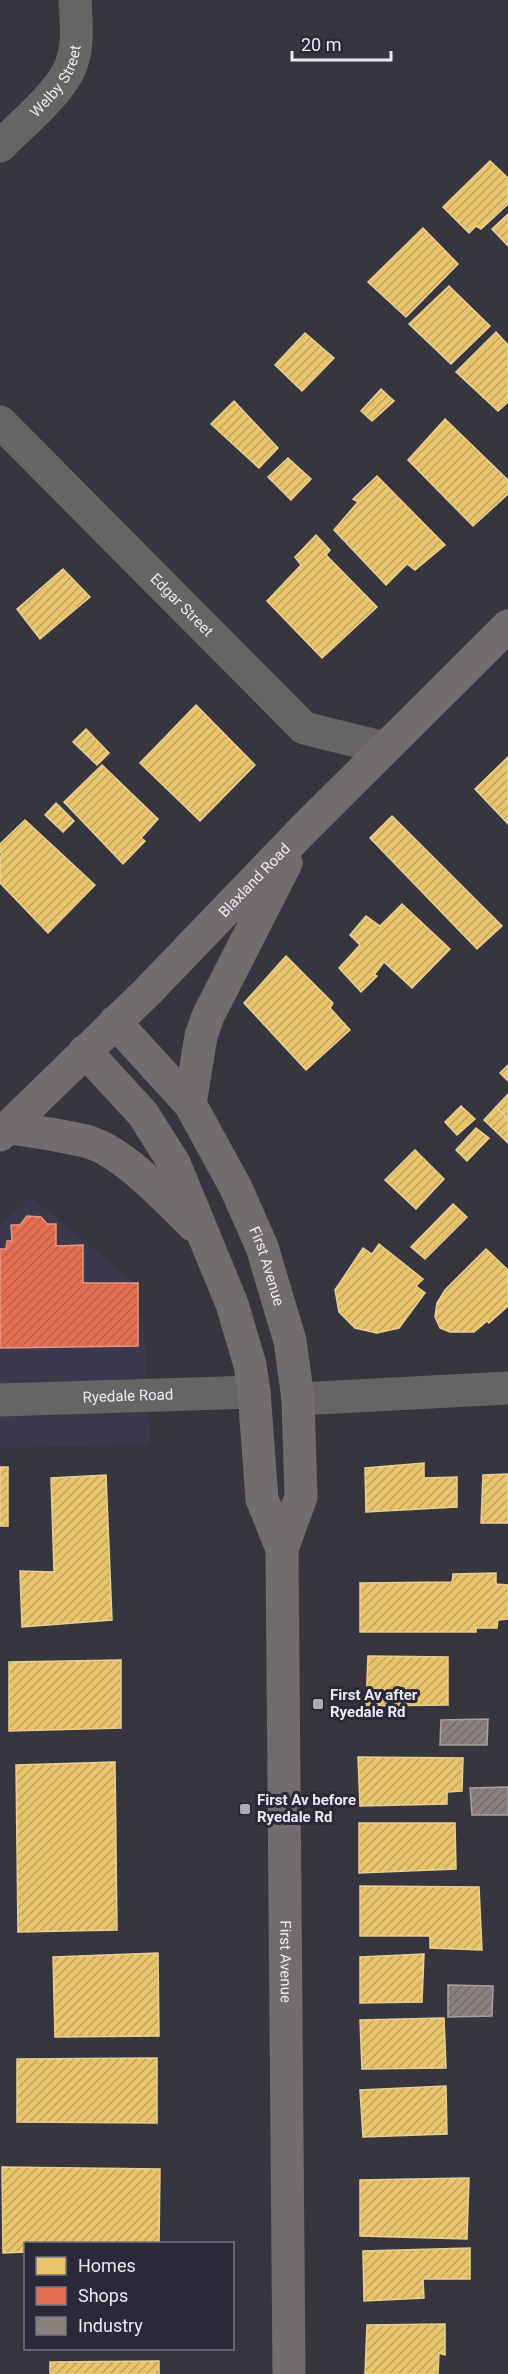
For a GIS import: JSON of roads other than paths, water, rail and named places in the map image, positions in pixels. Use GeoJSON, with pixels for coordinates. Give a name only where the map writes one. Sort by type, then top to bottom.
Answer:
{"type":"FeatureCollection","features":[{"type":"Feature","properties":{"kind":"main road","name":"Blaxland Road"},"geometry":{"type":"LineString","coordinates":[[4,1131],[508,626]]}},
{"type":"Feature","properties":{"kind":"main road"},"geometry":{"type":"LineString","coordinates":[[190,1104],[201,1036],[208,1016],[303,830]]}},
{"type":"Feature","properties":{"kind":"main road","name":"First Avenue"},"geometry":{"type":"LineString","coordinates":[[115,1022],[190,1104],[236,1188],[262,1247],[290,1341],[298,1399],[301,1497],[282,1549],[290,2374]]}},
{"type":"Feature","properties":{"kind":"main road","name":"First Avenue"},"geometry":{"type":"LineString","coordinates":[[85,1051],[143,1114],[174,1163],[232,1304],[250,1365],[262,1499],[282,1549]]}},
{"type":"Feature","properties":{"kind":"main road"},"geometry":{"type":"LineString","coordinates":[[4,1131],[91,1143],[114,1154],[164,1196],[202,1235]]}},
{"type":"Feature","properties":{"kind":"street","name":"Welby Street"},"geometry":{"type":"LineString","coordinates":[[0,146],[58,88],[71,67],[76,46],[75,0]]}},
{"type":"Feature","properties":{"kind":"street","name":"Edgar Street"},"geometry":{"type":"LineString","coordinates":[[0,422],[304,728],[385,748]]}},
{"type":"Feature","properties":{"kind":"street"},"geometry":{"type":"LineString","coordinates":[[298,1399],[508,1388]]}},
{"type":"Feature","properties":{"kind":"street","name":"Ryedale Road"},"geometry":{"type":"LineString","coordinates":[[0,1400],[254,1392]]}},
{"type":"Feature","properties":{"kind":"place","name":"First Av after Ryedale Rd"},"geometry":{"type":"Point","coordinates":[318,1704]}},
{"type":"Feature","properties":{"kind":"place","name":"First Av before Ryedale Rd"},"geometry":{"type":"Point","coordinates":[245,1809]}}]}
